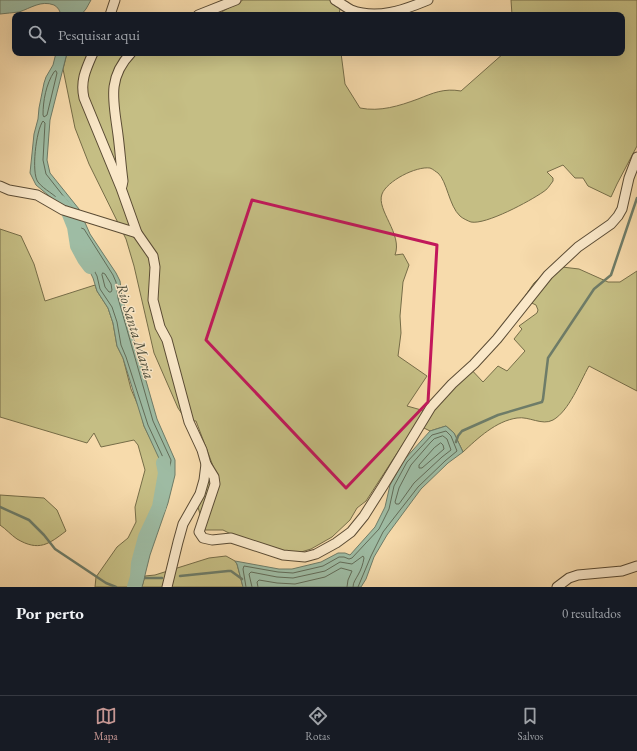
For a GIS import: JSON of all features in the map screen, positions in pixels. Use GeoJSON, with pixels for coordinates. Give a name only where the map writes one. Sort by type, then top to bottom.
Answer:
{"type":"FeatureCollection","features":[{"type":"Feature","properties":{"kind":"street"},"geometry":{"type":"LineString","coordinates":[[111,12],[115,0]]}},
{"type":"Feature","properties":{"kind":"street"},"geometry":{"type":"LineString","coordinates":[[206,12],[236,0]]}},
{"type":"Feature","properties":{"kind":"street"},"geometry":{"type":"LineString","coordinates":[[335,0],[351,10],[362,12]]}},
{"type":"Feature","properties":{"kind":"street"},"geometry":{"type":"LineString","coordinates":[[396,12],[428,0]]}},
{"type":"Feature","properties":{"kind":"street"},"geometry":{"type":"LineString","coordinates":[[92,56],[82,87],[84,98],[138,233],[153,256],[155,267],[153,300],[160,327],[167,340],[189,422],[202,450],[206,464],[214,477],[215,484],[199,532],[203,538],[212,540],[231,538],[283,555],[305,557],[316,554],[341,540],[351,532],[364,516],[435,402],[497,339],[548,275],[578,247],[611,224],[618,216],[622,209],[629,178],[637,157]]}},
{"type":"Feature","properties":{"kind":"street"},"geometry":{"type":"LineString","coordinates":[[121,188],[123,181],[113,101],[113,88],[119,71],[128,56]]}},
{"type":"Feature","properties":{"kind":"street"},"geometry":{"type":"LineString","coordinates":[[0,186],[9,190],[37,195],[63,210],[138,233]]}},
{"type":"Feature","properties":{"kind":"street"},"geometry":{"type":"LineString","coordinates":[[167,587],[184,524],[200,494],[206,464]]}},
{"type":"Feature","properties":{"kind":"street"},"geometry":{"type":"LineString","coordinates":[[557,587],[569,578],[578,575],[622,571],[637,566]]}},
{"type":"Feature","properties":{"kind":"highlighted area"},"geometry":{"type":"Polygon","coordinates":[[[252,200],[437,245],[428,402],[346,488],[206,340],[252,200]]]}},
{"type":"Feature","properties":{"kind":"shaded area"},"geometry":{"type":"Polygon","coordinates":[[[243,0],[335,0],[340,9],[340,12],[221,12],[243,0]]]}},
{"type":"Feature","properties":{"kind":"shaded area"},"geometry":{"type":"Polygon","coordinates":[[[511,0],[637,0],[637,146],[611,197],[588,186],[583,178],[575,178],[563,165],[547,172],[553,178],[553,181],[544,191],[508,212],[478,222],[471,222],[456,212],[444,182],[438,173],[430,168],[417,169],[403,175],[385,189],[381,200],[396,239],[395,255],[403,254],[409,265],[403,282],[400,316],[401,333],[398,356],[427,376],[407,406],[425,411],[467,365],[483,382],[498,366],[507,371],[525,351],[514,339],[522,329],[519,326],[537,313],[538,310],[536,305],[523,299],[534,283],[545,273],[562,267],[579,269],[608,282],[620,282],[637,271],[637,391],[589,366],[569,403],[559,416],[549,422],[526,418],[509,420],[495,426],[463,452],[454,433],[446,426],[430,431],[416,424],[366,501],[357,508],[350,520],[332,537],[311,549],[291,555],[243,540],[223,530],[205,530],[196,501],[203,489],[216,474],[196,421],[186,420],[178,408],[154,353],[134,266],[126,239],[89,164],[75,128],[63,69],[66,56],[341,56],[345,84],[360,108],[382,109],[411,102],[439,92],[449,90],[461,91],[501,56],[625,56],[625,12],[512,12],[511,0]]]}},
{"type":"Feature","properties":{"kind":"shaded area"},"geometry":{"type":"Polygon","coordinates":[[[0,229],[21,236],[34,264],[45,301],[95,285],[97,291],[108,308],[113,323],[117,346],[123,358],[131,389],[140,410],[144,426],[158,454],[164,474],[160,502],[146,533],[136,564],[131,587],[95,587],[96,577],[117,547],[128,538],[136,522],[135,507],[145,470],[138,445],[134,440],[101,447],[94,433],[87,443],[0,417],[0,229]]]}},
{"type":"Feature","properties":{"kind":"shaded area"},"geometry":{"type":"Polygon","coordinates":[[[0,495],[44,498],[57,510],[66,531],[49,543],[38,546],[25,543],[17,539],[0,525],[0,495]]]}},
{"type":"Feature","properties":{"kind":"shaded area"},"geometry":{"type":"Polygon","coordinates":[[[226,556],[235,561],[237,564],[243,587],[142,587],[145,576],[155,575],[209,558],[226,556]]]}},
{"type":"Feature","properties":{"kind":"water"},"geometry":{"type":"Polygon","coordinates":[[[0,0],[91,0],[84,12],[60,12],[54,5],[45,3],[19,12],[0,14],[0,0]]]}},
{"type":"Feature","properties":{"kind":"water"},"geometry":{"type":"Polygon","coordinates":[[[55,56],[66,56],[50,120],[47,160],[50,173],[79,209],[90,234],[120,281],[122,297],[157,419],[175,460],[175,475],[168,503],[150,555],[142,587],[131,587],[136,564],[146,533],[160,502],[164,474],[163,467],[144,426],[123,358],[117,346],[113,323],[108,308],[97,291],[93,278],[77,246],[76,226],[54,200],[36,185],[30,173],[34,134],[44,83],[53,65],[55,56]]]}},
{"type":"Feature","properties":{"kind":"water"},"geometry":{"type":"Polygon","coordinates":[[[446,426],[454,433],[463,452],[448,463],[421,489],[387,535],[374,557],[366,579],[361,587],[243,587],[235,561],[279,569],[292,569],[321,562],[338,553],[350,555],[375,527],[385,507],[390,485],[404,460],[430,431],[446,426]]]}},
{"type":"Feature","properties":{"kind":"waterway"},"geometry":{"type":"LineString","coordinates":[[456,442],[462,431],[498,415],[542,402],[548,358],[594,289],[611,275],[637,198]]}},
{"type":"Feature","properties":{"kind":"waterway","name":"Rio Santa Maria"},"geometry":{"type":"LineString","coordinates":[[60,202],[68,212],[74,227],[77,246],[90,267]]}},
{"type":"Feature","properties":{"kind":"waterway","name":"Rio Santa Maria"},"geometry":{"type":"LineString","coordinates":[[134,587],[137,577],[138,563],[145,537],[159,507],[165,473],[163,463]]}},
{"type":"Feature","properties":{"kind":"waterway"},"geometry":{"type":"LineString","coordinates":[[0,507],[29,520],[55,549],[106,583],[116,587]]}},
{"type":"Feature","properties":{"kind":"waterway"},"geometry":{"type":"LineString","coordinates":[[180,576],[231,571],[242,579]]}},
{"type":"Feature","properties":{"kind":"waterway"},"geometry":{"type":"LineString","coordinates":[[143,578],[162,578]]}}]}
